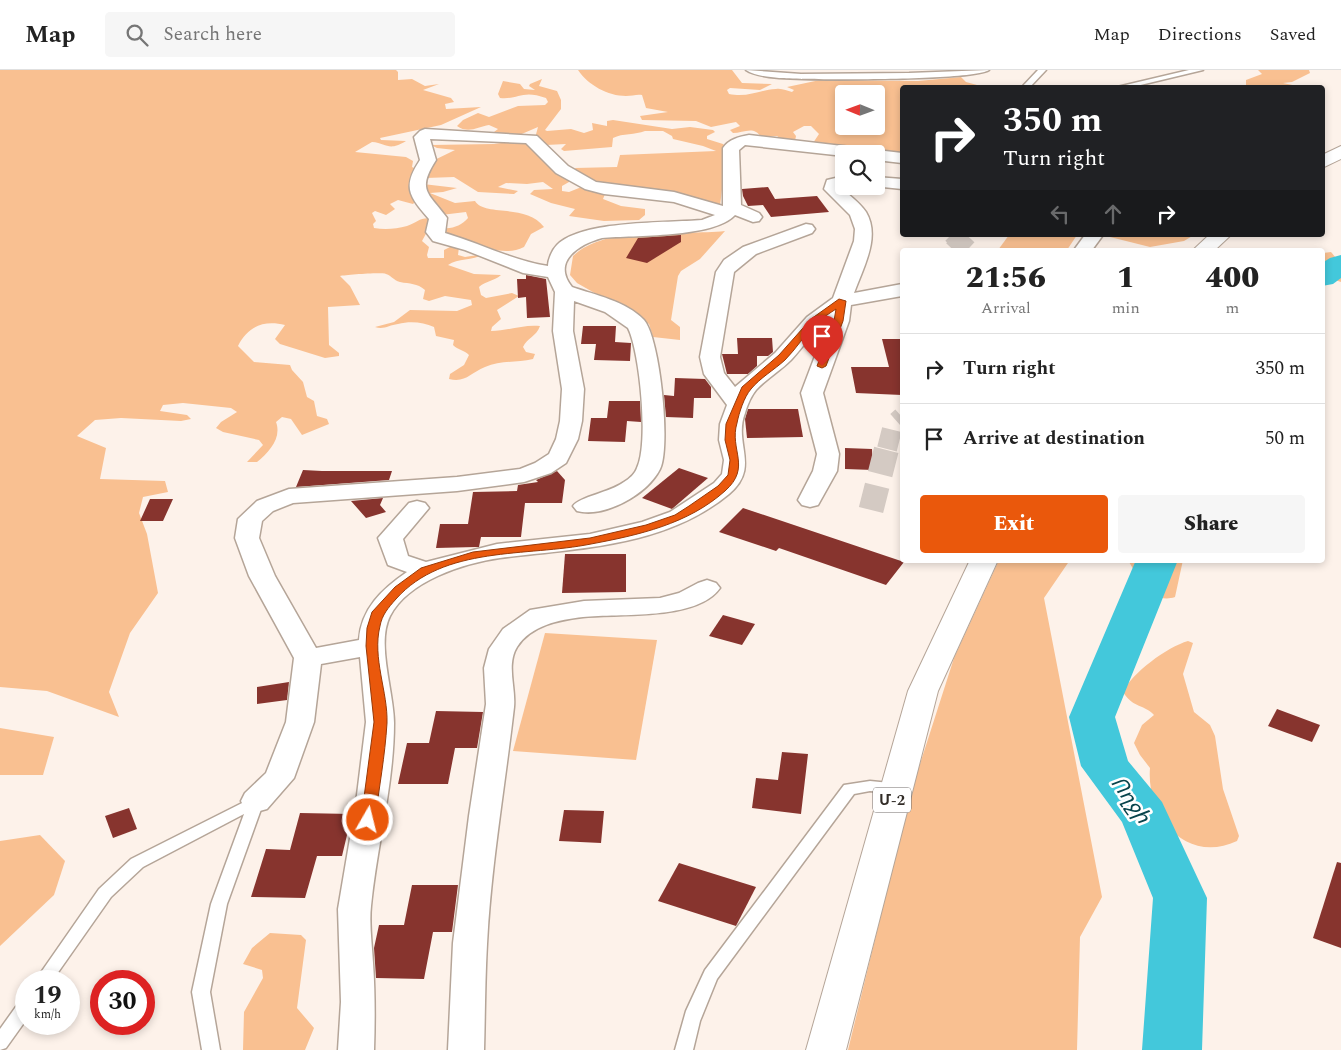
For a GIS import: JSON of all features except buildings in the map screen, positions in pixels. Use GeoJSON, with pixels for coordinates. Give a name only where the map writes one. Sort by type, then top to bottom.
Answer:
{"type":"FeatureCollection","features":[{"type":"Feature","properties":{"kind":"highway"},"geometry":{"type":"LineString","coordinates":[[1325,161],[1341,151]]}},
{"type":"Feature","properties":{"kind":"highway"},"geometry":{"type":"LineString","coordinates":[[1206,248],[1219,237]]}},
{"type":"Feature","properties":{"kind":"highway","name":"Մ-2"},"geometry":{"type":"LineString","coordinates":[[826,1050],[895,788],[924,691],[983,563]]}},
{"type":"Feature","properties":{"kind":"street"},"geometry":{"type":"LineString","coordinates":[[585,506],[600,503],[633,489],[650,467],[652,450],[651,391],[646,346],[638,326],[618,310],[560,282],[471,246],[439,237],[435,232],[438,218],[420,200],[415,188],[417,176],[428,160],[422,137],[425,134],[531,139],[559,167],[586,184],[615,191],[685,200],[753,217]]}},
{"type":"Feature","properties":{"kind":"street"},"geometry":{"type":"LineString","coordinates":[[256,802],[279,778],[300,722],[308,658],[262,576],[247,538],[250,519],[265,506],[289,496],[457,484],[524,475],[543,468],[558,458],[569,430],[573,389],[563,331],[557,257],[564,248],[592,235],[607,231],[680,228],[718,221],[729,211],[731,148],[741,141],[749,140],[835,150]]}},
{"type":"Feature","properties":{"kind":"street"},"geometry":{"type":"LineString","coordinates":[[885,155],[900,158]]}},
{"type":"Feature","properties":{"kind":"street"},"geometry":{"type":"LineString","coordinates":[[885,183],[900,184]]}},
{"type":"Feature","properties":{"kind":"street"},"geometry":{"type":"LineString","coordinates":[[810,500],[825,471],[828,454],[812,394],[839,321],[842,301],[863,241],[864,229],[858,212],[839,195]]}},
{"type":"Feature","properties":{"kind":"street"},"geometry":{"type":"LineString","coordinates":[[738,405],[714,374],[710,357],[725,272],[736,258],[767,243],[806,229]]}},
{"type":"Feature","properties":{"kind":"street"},"geometry":{"type":"LineString","coordinates":[[1084,248],[1093,237]]}},
{"type":"Feature","properties":{"kind":"street"},"geometry":{"type":"LineString","coordinates":[[356,1050],[358,1002],[354,909],[371,803],[380,722],[372,646],[373,628],[378,612],[399,589],[426,571],[477,554],[590,542],[649,528],[679,517],[722,488],[733,475],[735,460],[730,440],[733,415],[745,389],[782,357],[814,321],[842,301],[900,290]]}},
{"type":"Feature","properties":{"kind":"street"},"geometry":{"type":"LineString","coordinates":[[417,508],[390,538],[398,560],[426,571]]}},
{"type":"Feature","properties":{"kind":"street"},"geometry":{"type":"LineString","coordinates":[[466,1050],[470,943],[484,816],[500,704],[498,668],[502,649],[512,635],[539,616],[584,609],[660,606],[688,599],[707,588]]}},
{"type":"Feature","properties":{"kind":"street"},"geometry":{"type":"LineString","coordinates":[[308,658],[372,646]]}},
{"type":"Feature","properties":{"kind":"lane"},"geometry":{"type":"LineString","coordinates":[[750,70],[788,76],[830,76],[951,74],[985,70]]}},
{"type":"Feature","properties":{"kind":"lane"},"geometry":{"type":"LineString","coordinates":[[1027,85],[1042,70]]}},
{"type":"Feature","properties":{"kind":"lane"},"geometry":{"type":"LineString","coordinates":[[1130,85],[1199,70]]}},
{"type":"Feature","properties":{"kind":"lane"},"geometry":{"type":"LineString","coordinates":[[684,1050],[686,1036],[697,1004],[711,975],[849,789],[870,786],[895,788]]}},
{"type":"Feature","properties":{"kind":"lane"},"geometry":{"type":"LineString","coordinates":[[51,970],[105,892],[136,864],[256,802]]}},
{"type":"Feature","properties":{"kind":"lane"},"geometry":{"type":"LineString","coordinates":[[211,1050],[201,992],[219,904],[256,802]]}},
{"type":"Feature","properties":{"kind":"lane"},"geometry":{"type":"LineString","coordinates":[[0,1044],[15,1022]]}},
{"type":"Feature","properties":{"kind":"shaded area"},"geometry":{"type":"Polygon","coordinates":[[[0,70],[396,70],[398,72],[398,80],[412,79],[425,86],[439,84],[423,90],[451,98],[454,102],[445,104],[446,109],[481,107],[441,125],[380,138],[381,140],[406,141],[395,146],[372,142],[355,152],[406,157],[413,161],[412,167],[416,169],[455,150],[437,148],[431,145],[494,144],[535,138],[538,127],[517,136],[447,132],[494,132],[498,129],[489,125],[469,130],[457,126],[463,120],[478,113],[489,117],[518,106],[545,105],[548,102],[546,98],[531,94],[500,98],[498,94],[503,81],[520,84],[524,89],[535,90],[529,86],[530,84],[542,79],[539,86],[557,91],[561,100],[561,109],[545,130],[547,131],[571,129],[584,133],[593,130],[592,123],[607,126],[607,121],[613,120],[672,129],[690,127],[713,130],[715,132],[707,136],[707,139],[723,144],[727,148],[720,206],[605,194],[603,199],[621,206],[645,209],[645,215],[639,220],[604,221],[569,216],[575,209],[551,203],[530,194],[534,190],[553,189],[543,182],[527,184],[506,183],[498,187],[518,191],[514,194],[478,192],[454,177],[426,178],[423,184],[457,188],[430,193],[455,203],[475,201],[480,206],[487,208],[517,212],[537,220],[544,227],[531,234],[524,247],[504,251],[445,238],[444,228],[454,227],[463,223],[468,218],[466,212],[441,215],[416,201],[413,204],[398,200],[390,204],[395,209],[386,215],[375,211],[372,213],[376,221],[373,224],[374,228],[378,229],[399,228],[423,219],[434,219],[422,241],[429,247],[428,258],[444,258],[444,250],[450,247],[459,247],[458,255],[465,257],[484,254],[448,265],[474,274],[501,275],[479,287],[481,295],[486,298],[512,293],[519,296],[497,310],[501,319],[492,327],[491,331],[540,326],[523,347],[526,352],[535,354],[533,359],[497,363],[485,367],[464,379],[449,379],[450,374],[464,365],[469,355],[453,345],[454,340],[436,336],[434,327],[421,323],[407,322],[384,328],[375,327],[394,322],[410,310],[457,311],[472,305],[471,300],[445,296],[429,301],[423,299],[425,290],[422,288],[398,281],[383,273],[340,276],[350,286],[360,305],[328,307],[329,345],[339,353],[339,356],[325,358],[280,344],[275,339],[285,325],[270,323],[252,329],[238,346],[254,362],[290,365],[303,382],[307,397],[314,401],[317,416],[327,419],[329,424],[302,435],[291,419],[282,417],[276,422],[276,439],[270,449],[257,462],[247,462],[263,445],[259,440],[223,432],[216,428],[221,422],[237,412],[231,408],[183,403],[163,405],[160,411],[187,415],[191,419],[181,421],[121,418],[95,420],[77,436],[106,448],[100,479],[165,481],[168,492],[143,497],[139,513],[147,534],[158,593],[130,633],[109,692],[119,717],[47,691],[0,687],[0,70]],[[645,131],[617,136],[613,138],[612,147],[564,151],[561,149],[566,144],[546,145],[570,179],[569,182],[562,186],[562,191],[569,192],[584,186],[575,168],[617,167],[620,155],[716,151],[673,139],[672,136],[663,131],[645,131]]]}},
{"type":"Feature","properties":{"kind":"shaded area"},"geometry":{"type":"Polygon","coordinates":[[[578,70],[732,70],[742,83],[772,84],[760,90],[730,88],[727,90],[729,94],[736,95],[778,89],[792,92],[794,90],[787,87],[820,80],[918,81],[961,77],[966,82],[977,85],[900,85],[900,158],[885,155],[885,145],[835,145],[835,147],[813,143],[819,134],[811,126],[804,126],[793,132],[796,136],[795,141],[784,141],[777,136],[761,137],[752,130],[733,133],[730,130],[740,126],[736,122],[711,127],[696,121],[642,120],[640,116],[668,112],[646,108],[642,95],[626,96],[612,94],[593,85],[578,70]]]}},
{"type":"Feature","properties":{"kind":"shaded area"},"geometry":{"type":"Polygon","coordinates":[[[1258,70],[1309,70],[1310,73],[1292,82],[1283,83],[1292,85],[1246,85],[1246,80],[1262,74],[1258,70]]]}},
{"type":"Feature","properties":{"kind":"shaded area"},"geometry":{"type":"Polygon","coordinates":[[[725,231],[700,259],[681,271],[678,276],[671,320],[680,327],[680,340],[653,337],[649,324],[577,283],[570,275],[573,256],[587,246],[605,239],[645,233],[725,231]]]}},
{"type":"Feature","properties":{"kind":"shaded area"},"geometry":{"type":"Polygon","coordinates":[[[1008,237],[1076,237],[1068,248],[999,248],[1008,237]]]}},
{"type":"Feature","properties":{"kind":"shaded area"},"geometry":{"type":"Polygon","coordinates":[[[1110,237],[1191,237],[1184,241],[1150,247],[1110,237]]]}},
{"type":"Feature","properties":{"kind":"shaded area"},"geometry":{"type":"Polygon","coordinates":[[[1331,252],[1341,264],[1341,282],[1325,277],[1325,253],[1331,252]]]}},
{"type":"Feature","properties":{"kind":"shaded area"},"geometry":{"type":"Polygon","coordinates":[[[998,563],[1068,563],[1044,598],[1102,897],[1080,937],[1077,1050],[848,1050],[911,792],[954,658],[998,563]]]}},
{"type":"Feature","properties":{"kind":"shaded area"},"geometry":{"type":"Polygon","coordinates":[[[1130,563],[1182,563],[1175,597],[1159,597],[1146,588],[1130,563]]]}},
{"type":"Feature","properties":{"kind":"shaded area"},"geometry":{"type":"Polygon","coordinates":[[[545,633],[657,640],[636,760],[513,751],[545,633]]]}},
{"type":"Feature","properties":{"kind":"shaded area"},"geometry":{"type":"Polygon","coordinates":[[[1188,641],[1193,643],[1183,674],[1194,712],[1210,725],[1215,736],[1223,789],[1239,836],[1237,841],[1218,847],[1201,846],[1186,841],[1162,819],[1150,786],[1150,768],[1134,743],[1142,725],[1154,715],[1135,704],[1123,692],[1142,669],[1170,649],[1188,641]]]}},
{"type":"Feature","properties":{"kind":"shaded area"},"geometry":{"type":"Polygon","coordinates":[[[0,728],[54,737],[43,775],[0,775],[0,728]]]}},
{"type":"Feature","properties":{"kind":"shaded area"},"geometry":{"type":"Polygon","coordinates":[[[40,835],[65,861],[54,895],[0,946],[0,841],[40,835]]]}},
{"type":"Feature","properties":{"kind":"shaded area"},"geometry":{"type":"Polygon","coordinates":[[[270,933],[301,935],[306,940],[297,1008],[314,1028],[305,1050],[243,1050],[244,1012],[263,978],[262,970],[243,964],[252,948],[270,933]]]}},
{"type":"Feature","properties":{"kind":"waterway","name":"Ողջի"},"geometry":{"type":"LineString","coordinates":[[1325,275],[1341,264]]}},
{"type":"Feature","properties":{"kind":"waterway","name":"Ողջի"},"geometry":{"type":"LineString","coordinates":[[1156,563],[1092,717],[1105,766],[1144,815],[1180,898],[1174,1042],[1172,1050]]}},
{"type":"Feature","properties":{"kind":"tunnel"},"geometry":{"type":"LineString","coordinates":[[954,237],[966,248]]}},
{"type":"Feature","properties":{"kind":"tunnel"},"geometry":{"type":"LineString","coordinates":[[887,449],[893,425],[900,419]]}},
{"type":"Feature","properties":{"kind":"tunnel"},"geometry":{"type":"LineString","coordinates":[[871,510],[887,447]]}},
{"type":"Feature","properties":{"kind":"route"},"geometry":{"type":"LineString","coordinates":[[368,820],[380,722],[372,646],[373,628],[378,612],[399,589],[426,571],[477,554],[590,542],[649,528],[679,517],[693,508],[722,488],[733,475],[735,460],[730,440],[731,424],[745,389],[782,357],[814,321],[842,301],[839,321],[822,366]]}}]}
